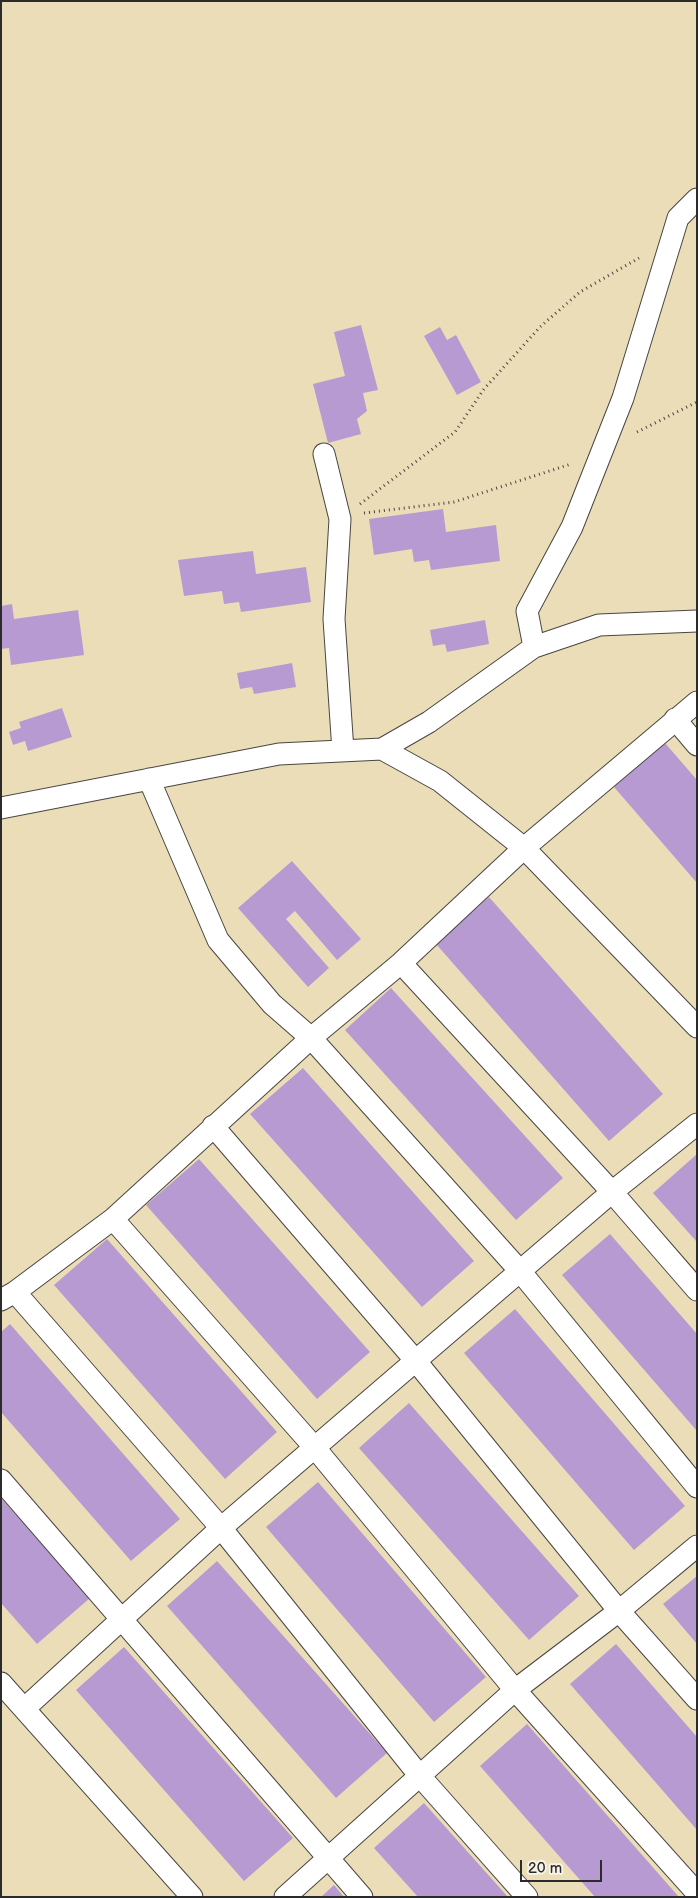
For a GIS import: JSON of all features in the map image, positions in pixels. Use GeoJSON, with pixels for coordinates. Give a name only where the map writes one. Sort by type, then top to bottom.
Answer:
{"type":"FeatureCollection","features":[{"type":"Feature","properties":{"kind":"street"},"geometry":{"type":"LineString","coordinates":[[534,647],[527,610],[572,527],[601,454],[622,398],[678,218],[697,199]]}},
{"type":"Feature","properties":{"kind":"street"},"geometry":{"type":"LineString","coordinates":[[324,454],[340,519],[334,619],[342,751]]}},
{"type":"Feature","properties":{"kind":"street"},"geometry":{"type":"LineString","coordinates":[[1,808],[279,754],[382,749],[429,722],[534,647],[600,625],[697,621]]}},
{"type":"Feature","properties":{"kind":"street"},"geometry":{"type":"LineString","coordinates":[[526,1897],[419,1775],[221,1528],[8,1296],[113,1219],[311,1038],[401,963],[524,848],[697,702]]}},
{"type":"Feature","properties":{"kind":"street"},"geometry":{"type":"LineString","coordinates":[[675,719],[697,745]]}},
{"type":"Feature","properties":{"kind":"street"},"geometry":{"type":"LineString","coordinates":[[382,749],[440,781],[524,848],[697,1027]]}},
{"type":"Feature","properties":{"kind":"street"},"geometry":{"type":"LineString","coordinates":[[148,779],[218,940],[272,1004],[311,1038],[520,1271],[697,1487]]}},
{"type":"Feature","properties":{"kind":"street"},"geometry":{"type":"LineString","coordinates":[[401,963],[612,1192],[697,1290]]}},
{"type":"Feature","properties":{"kind":"street"},"geometry":{"type":"LineString","coordinates":[[24,1709],[221,1528],[612,1192],[697,1124]]}},
{"type":"Feature","properties":{"kind":"street"},"geometry":{"type":"LineString","coordinates":[[214,1126],[415,1360],[619,1611],[697,1699]]}},
{"type":"Feature","properties":{"kind":"street"},"geometry":{"type":"LineString","coordinates":[[113,1219],[315,1448],[515,1690],[697,1893]]}},
{"type":"Feature","properties":{"kind":"street"},"geometry":{"type":"LineString","coordinates":[[1,1480],[362,1897]]}},
{"type":"Feature","properties":{"kind":"street"},"geometry":{"type":"LineString","coordinates":[[285,1897],[515,1690],[619,1611],[697,1546]]}},
{"type":"Feature","properties":{"kind":"street"},"geometry":{"type":"LineString","coordinates":[[1,1683],[192,1897]]}},
{"type":"Feature","properties":{"kind":"path"},"geometry":{"type":"LineString","coordinates":[[340,519],[455,432],[484,389],[540,327],[580,292],[644,255],[670,244]]}},
{"type":"Feature","properties":{"kind":"path"},"geometry":{"type":"LineString","coordinates":[[340,519],[362,513],[454,502],[601,454],[630,436],[697,402]]}},
{"type":"Feature","properties":{"kind":"building"},"geometry":{"type":"Polygon","coordinates":[[[361,325],[378,390],[363,393],[367,411],[357,419],[361,434],[328,443],[313,384],[345,376],[334,332],[361,325]]]}},
{"type":"Feature","properties":{"kind":"building"},"geometry":{"type":"Polygon","coordinates":[[[440,327],[447,340],[456,335],[481,382],[457,395],[424,336],[440,327]]]}},
{"type":"Feature","properties":{"kind":"building"},"geometry":{"type":"Polygon","coordinates":[[[443,509],[446,532],[496,525],[500,561],[431,570],[429,560],[414,562],[412,549],[374,555],[369,519],[443,509]]]}},
{"type":"Feature","properties":{"kind":"building"},"geometry":{"type":"Polygon","coordinates":[[[253,551],[256,574],[306,567],[311,602],[241,612],[239,602],[224,604],[222,591],[184,596],[178,560],[253,551]]]}},
{"type":"Feature","properties":{"kind":"building"},"geometry":{"type":"Polygon","coordinates":[[[12,604],[14,619],[78,610],[84,655],[11,665],[9,648],[1,649],[1,606],[12,604]]]}},
{"type":"Feature","properties":{"kind":"building"},"geometry":{"type":"Polygon","coordinates":[[[485,620],[489,644],[447,652],[445,644],[433,646],[430,630],[485,620]]]}},
{"type":"Feature","properties":{"kind":"building"},"geometry":{"type":"Polygon","coordinates":[[[292,663],[296,687],[254,694],[252,687],[240,689],[237,673],[292,663]]]}},
{"type":"Feature","properties":{"kind":"building"},"geometry":{"type":"Polygon","coordinates":[[[62,708],[72,737],[28,751],[25,741],[13,745],[9,732],[21,728],[19,722],[62,708]]]}},
{"type":"Feature","properties":{"kind":"building"},"geometry":{"type":"Polygon","coordinates":[[[665,743],[697,780],[697,883],[614,787],[665,743]]]}},
{"type":"Feature","properties":{"kind":"building"},"geometry":{"type":"Polygon","coordinates":[[[292,861],[361,939],[337,960],[295,911],[286,919],[329,968],[308,987],[238,908],[292,861]]]}},
{"type":"Feature","properties":{"kind":"building"},"geometry":{"type":"Polygon","coordinates":[[[489,897],[663,1094],[609,1141],[436,944],[489,897]]]}},
{"type":"Feature","properties":{"kind":"building"},"geometry":{"type":"Polygon","coordinates":[[[391,988],[563,1178],[516,1220],[345,1030],[391,988]]]}},
{"type":"Feature","properties":{"kind":"building"},"geometry":{"type":"Polygon","coordinates":[[[303,1068],[474,1261],[422,1307],[250,1114],[303,1068]]]}},
{"type":"Feature","properties":{"kind":"building"},"geometry":{"type":"Polygon","coordinates":[[[697,1154],[697,1242],[653,1193],[697,1154]]]}},
{"type":"Feature","properties":{"kind":"building"},"geometry":{"type":"Polygon","coordinates":[[[199,1159],[370,1352],[317,1399],[146,1205],[199,1159]]]}},
{"type":"Feature","properties":{"kind":"building"},"geometry":{"type":"Polygon","coordinates":[[[610,1234],[697,1334],[697,1431],[562,1275],[610,1234]]]}},
{"type":"Feature","properties":{"kind":"building"},"geometry":{"type":"Polygon","coordinates":[[[107,1239],[277,1432],[225,1479],[54,1285],[107,1239]]]}},
{"type":"Feature","properties":{"kind":"building"},"geometry":{"type":"Polygon","coordinates":[[[515,1309],[685,1506],[634,1550],[464,1353],[515,1309]]]}},
{"type":"Feature","properties":{"kind":"building"},"geometry":{"type":"Polygon","coordinates":[[[10,1324],[180,1519],[131,1561],[1,1412],[1,1332],[10,1324]]]}},
{"type":"Feature","properties":{"kind":"building"},"geometry":{"type":"Polygon","coordinates":[[[409,1403],[579,1596],[529,1640],[359,1448],[409,1403]]]}},
{"type":"Feature","properties":{"kind":"building"},"geometry":{"type":"Polygon","coordinates":[[[318,1482],[486,1677],[434,1722],[266,1527],[318,1482]]]}},
{"type":"Feature","properties":{"kind":"building"},"geometry":{"type":"Polygon","coordinates":[[[1,1498],[90,1598],[37,1644],[1,1603],[1,1498]]]}},
{"type":"Feature","properties":{"kind":"building"},"geometry":{"type":"Polygon","coordinates":[[[217,1561],[387,1753],[336,1798],[167,1606],[217,1561]]]}},
{"type":"Feature","properties":{"kind":"building"},"geometry":{"type":"Polygon","coordinates":[[[697,1576],[697,1644],[663,1604],[697,1576]]]}},
{"type":"Feature","properties":{"kind":"building"},"geometry":{"type":"Polygon","coordinates":[[[616,1644],[697,1737],[697,1830],[570,1684],[616,1644]]]}},
{"type":"Feature","properties":{"kind":"building"},"geometry":{"type":"Polygon","coordinates":[[[124,1647],[293,1838],[244,1881],[76,1690],[124,1647]]]}},
{"type":"Feature","properties":{"kind":"building"},"geometry":{"type":"Polygon","coordinates":[[[527,1724],[679,1897],[595,1897],[480,1766],[527,1724]]]}},
{"type":"Feature","properties":{"kind":"building"},"geometry":{"type":"Polygon","coordinates":[[[424,1803],[508,1897],[418,1897],[374,1848],[424,1803]]]}},
{"type":"Feature","properties":{"kind":"building"},"geometry":{"type":"Polygon","coordinates":[[[334,1885],[344,1897],[321,1897],[334,1885]]]}}]}
